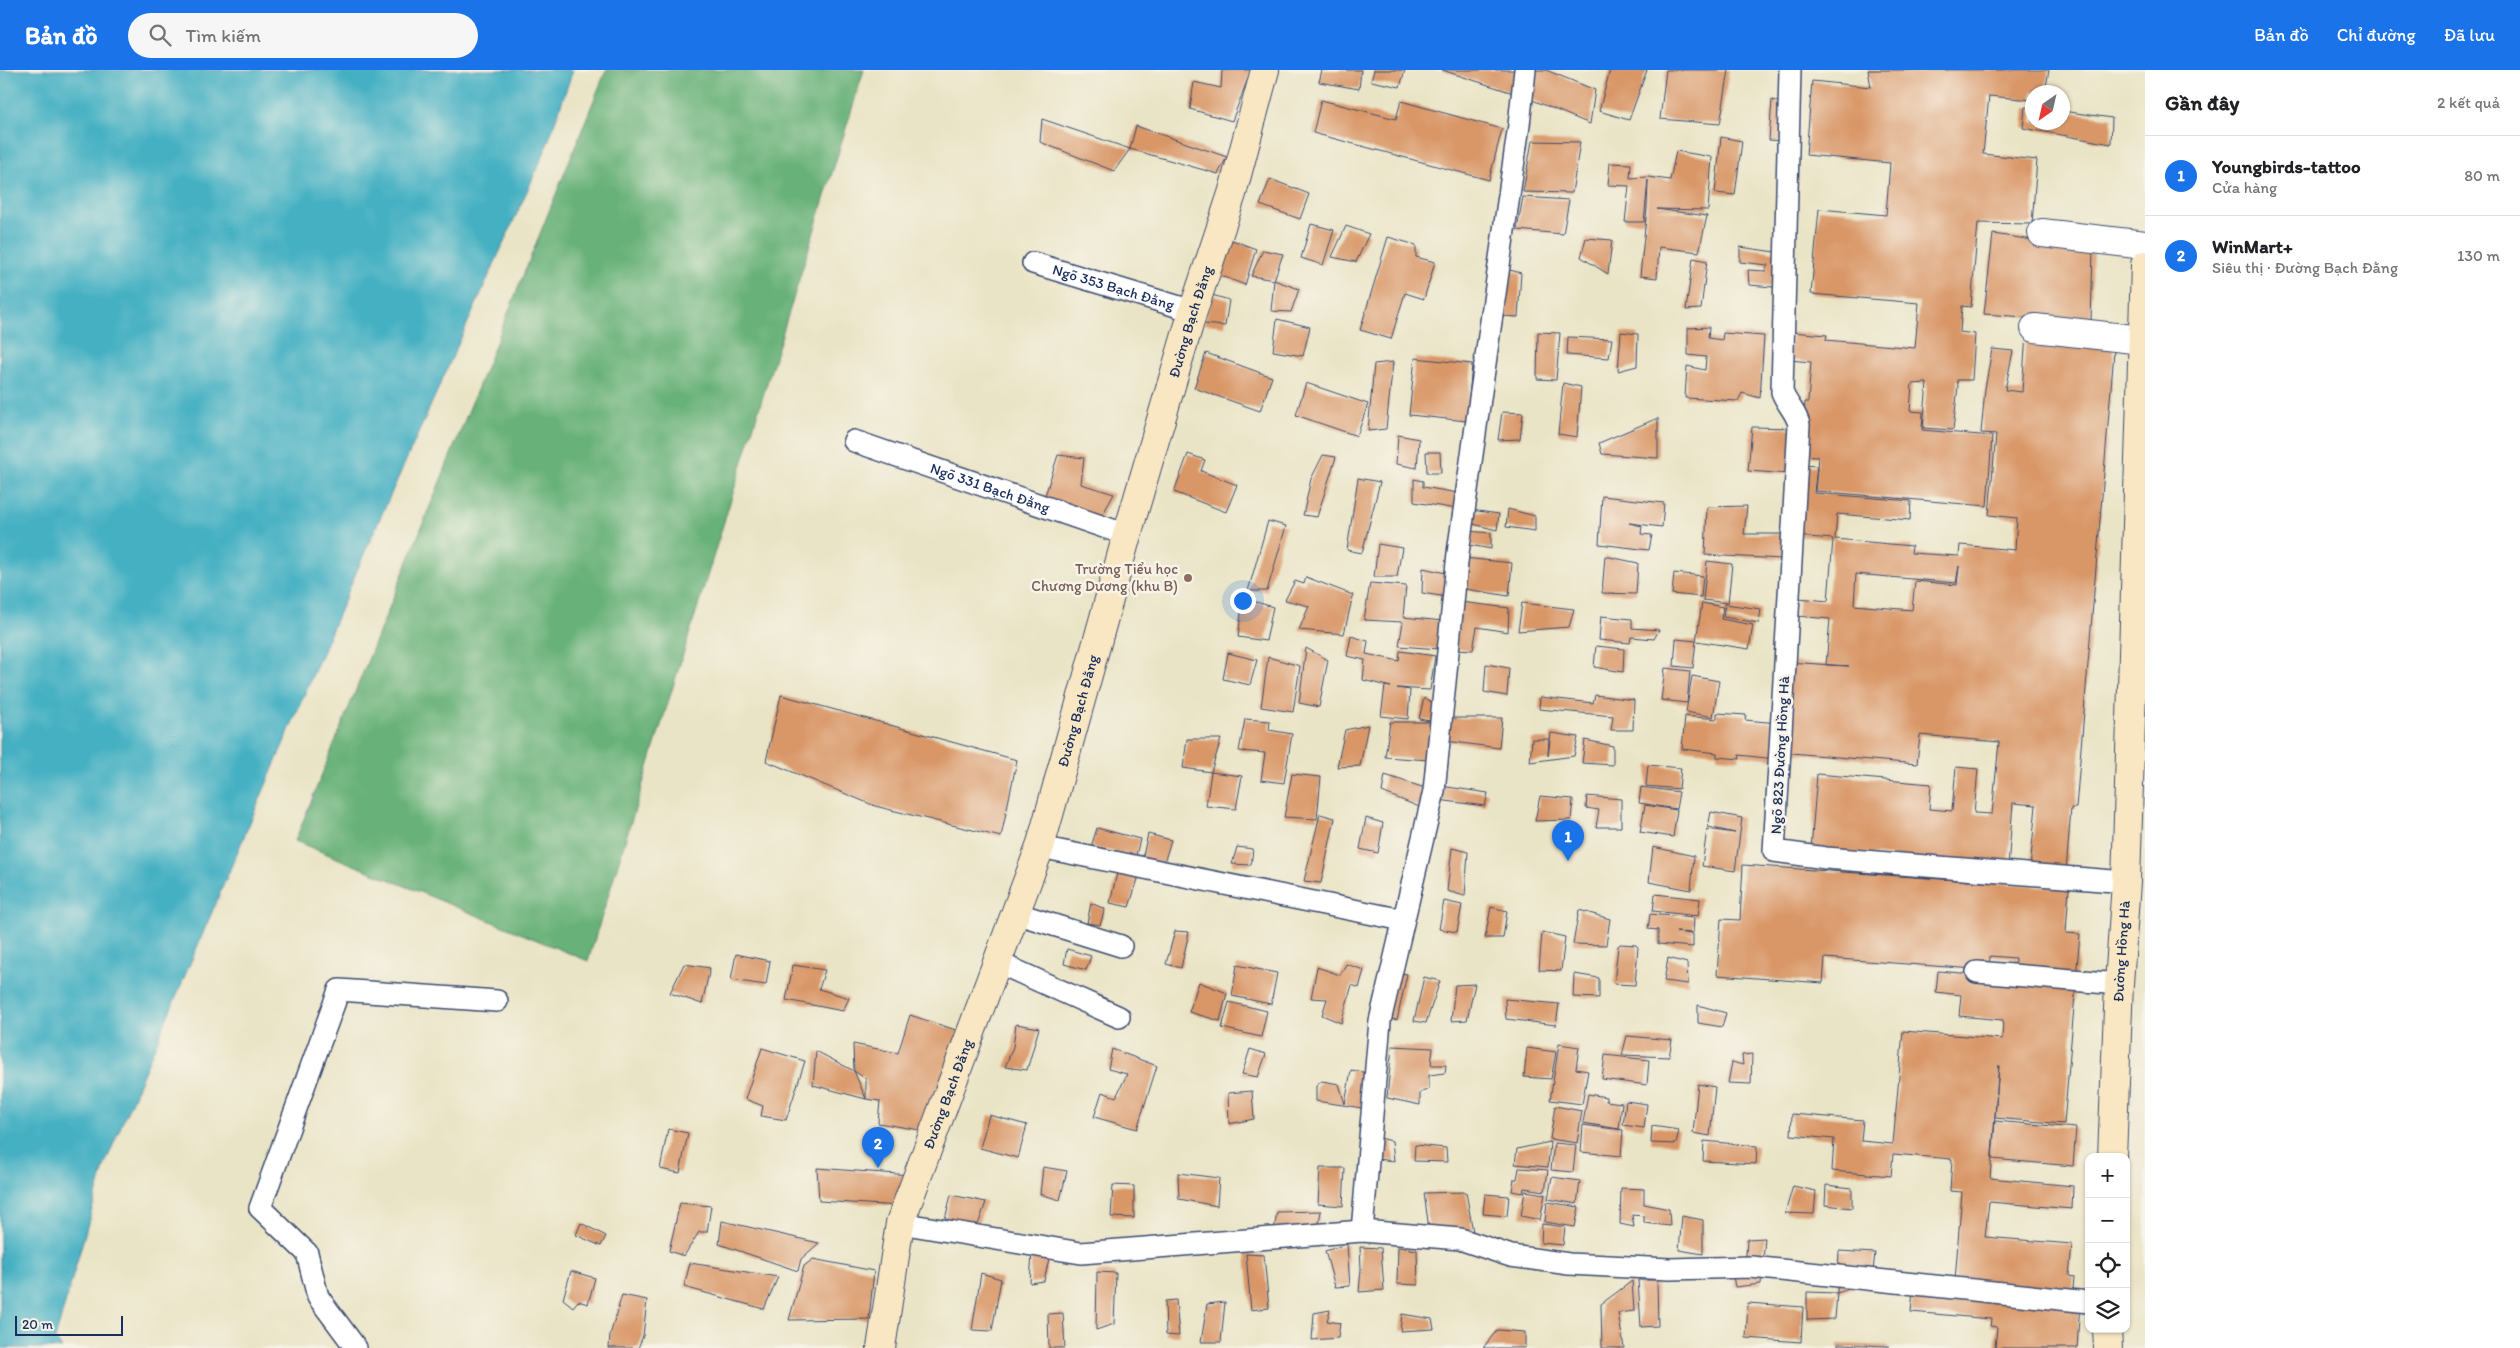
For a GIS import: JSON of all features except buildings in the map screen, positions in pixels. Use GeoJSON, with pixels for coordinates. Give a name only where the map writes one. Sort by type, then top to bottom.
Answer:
{"type":"FeatureCollection","features":[{"type":"Feature","properties":{"kind":"street","name":"Đường Bạch Đằng"},"geometry":{"type":"LineString","coordinates":[[881,1348],[900,1223],[1040,847],[1127,534],[1193,311],[1232,194],[1265,70]]}},
{"type":"Feature","properties":{"kind":"street"},"geometry":{"type":"LineString","coordinates":[[2042,233],[2145,245]]}},
{"type":"Feature","properties":{"kind":"street","name":"Đường Hồng Hà"},"geometry":{"type":"LineString","coordinates":[[2112,1153],[2119,984],[2126,882],[2145,266]]}},
{"type":"Feature","properties":{"kind":"street"},"geometry":{"type":"LineString","coordinates":[[2035,328],[2142,340]]}},
{"type":"Feature","properties":{"kind":"street"},"geometry":{"type":"LineString","coordinates":[[2107,1333],[2108,1348]]}},
{"type":"Feature","properties":{"kind":"lane"},"geometry":{"type":"LineString","coordinates":[[1362,1231],[1380,1021],[1435,784],[1458,553],[1520,125],[1525,70]]}},
{"type":"Feature","properties":{"kind":"lane","name":"Ngõ 823 Đường Hồng Hà"},"geometry":{"type":"LineString","coordinates":[[1790,70],[1782,392],[1797,416],[1799,425],[1774,851],[1826,858],[2126,882]]}},
{"type":"Feature","properties":{"kind":"lane","name":"Ngõ 353 Bạch Đằng"},"geometry":{"type":"LineString","coordinates":[[1034,263],[1193,311]]}},
{"type":"Feature","properties":{"kind":"lane","name":"Ngõ 331 Bạch Đằng"},"geometry":{"type":"LineString","coordinates":[[854,441],[1127,534]]}},
{"type":"Feature","properties":{"kind":"lane"},"geometry":{"type":"LineString","coordinates":[[1040,847],[1403,920]]}},
{"type":"Feature","properties":{"kind":"lane"},"geometry":{"type":"LineString","coordinates":[[1015,912],[1121,946]]}},
{"type":"Feature","properties":{"kind":"lane"},"geometry":{"type":"LineString","coordinates":[[997,962],[1119,1017]]}},
{"type":"Feature","properties":{"kind":"lane"},"geometry":{"type":"LineString","coordinates":[[1976,972],[2119,984]]}},
{"type":"Feature","properties":{"kind":"lane"},"geometry":{"type":"LineString","coordinates":[[356,1348],[318,1297],[307,1253],[260,1208],[339,990],[497,1001]]}},
{"type":"Feature","properties":{"kind":"lane"},"geometry":{"type":"LineString","coordinates":[[900,1223],[1081,1253],[1362,1231],[1460,1239],[1511,1256],[1569,1264],[1669,1269],[1751,1266],[2085,1302]]}},
{"type":"Feature","properties":{"kind":"green space"},"geometry":{"type":"Polygon","coordinates":[[[606,70],[864,70],[588,961],[295,841],[606,70]]]}},
{"type":"Feature","properties":{"kind":"water"},"geometry":{"type":"Polygon","coordinates":[[[0,70],[573,70],[545,151],[364,554],[105,1164],[55,1339],[62,1348],[0,1348],[0,70]]]}},
{"type":"Feature","properties":{"kind":"place","name":"Trường Tiểu học Chương Dương (khu B)"},"geometry":{"type":"Point","coordinates":[1188,578]}},
{"type":"Feature","properties":{"kind":"place","name":"Youngbirds-tattoo"},"geometry":{"type":"Point","coordinates":[1568,861]}},
{"type":"Feature","properties":{"kind":"place","name":"WinMart+"},"geometry":{"type":"Point","coordinates":[878,1168]}}]}
